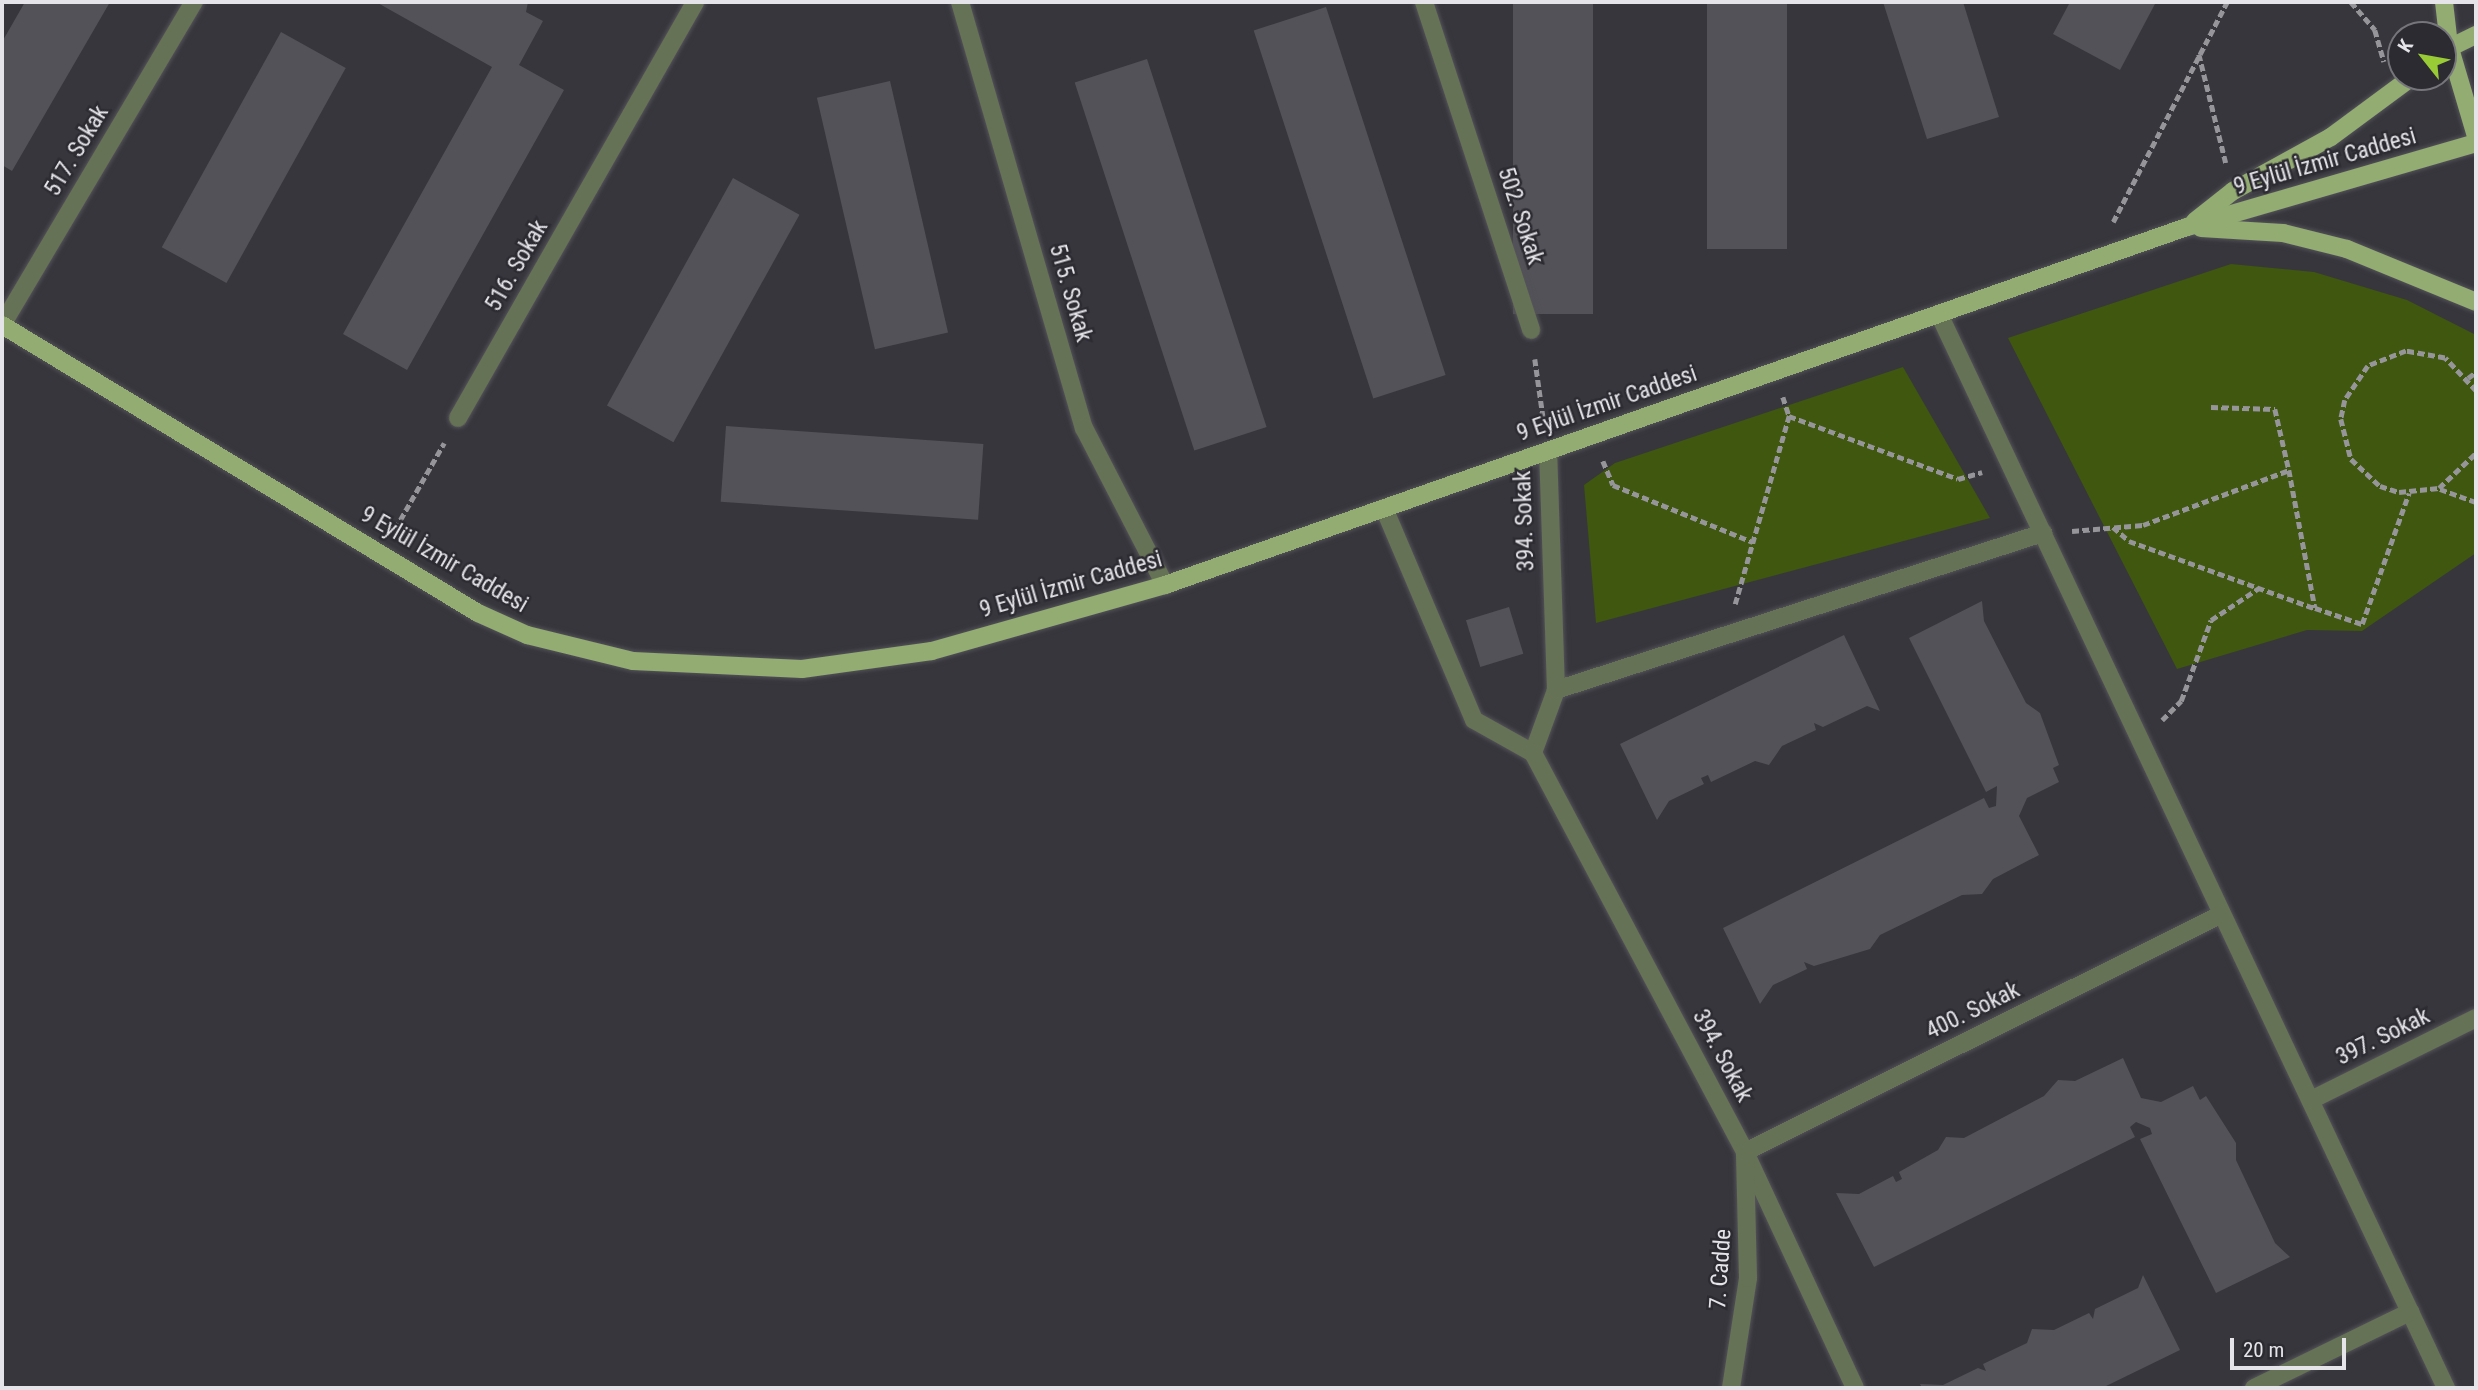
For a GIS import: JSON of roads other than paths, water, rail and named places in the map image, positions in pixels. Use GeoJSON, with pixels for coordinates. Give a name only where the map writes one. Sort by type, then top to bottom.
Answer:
{"type":"FeatureCollection","features":[{"type":"Feature","properties":{"kind":"main road"},"geometry":{"type":"LineString","coordinates":[[2444,2],[2445,21]]}},
{"type":"Feature","properties":{"kind":"main road"},"geometry":{"type":"LineString","coordinates":[[2457,43],[2476,35]]}},
{"type":"Feature","properties":{"kind":"main road"},"geometry":{"type":"LineString","coordinates":[[2457,80],[2476,136]]}},
{"type":"Feature","properties":{"kind":"main road","name":"9 Eylül İzmir Caddesi"},"geometry":{"type":"LineString","coordinates":[[2187,227],[2233,191],[2331,137],[2394,91]]}},
{"type":"Feature","properties":{"kind":"main road","name":"9 Eylül İzmir Caddesi"},"geometry":{"type":"LineString","coordinates":[[2,325],[381,554],[527,635],[632,662],[747,671],[863,663],[932,651],[1165,585],[2187,227],[2476,143]]}},
{"type":"Feature","properties":{"kind":"main road","name":"9 Eylül İzmir Caddesi"},"geometry":{"type":"LineString","coordinates":[[2187,227],[2283,233],[2347,249],[2476,302]]}},
{"type":"Feature","properties":{"kind":"street","name":"517. Sokak"},"geometry":{"type":"LineString","coordinates":[[2,325],[194,2]]}},
{"type":"Feature","properties":{"kind":"street","name":"516. Sokak"},"geometry":{"type":"LineString","coordinates":[[458,418],[695,2]]}},
{"type":"Feature","properties":{"kind":"street","name":"515. Sokak"},"geometry":{"type":"LineString","coordinates":[[960,2],[1084,429],[1165,585]]}},
{"type":"Feature","properties":{"kind":"street","name":"502. Sokak"},"geometry":{"type":"LineString","coordinates":[[1424,2],[1531,330]]}},
{"type":"Feature","properties":{"kind":"street"},"geometry":{"type":"LineString","coordinates":[[1939,314],[2446,1388]]}},
{"type":"Feature","properties":{"kind":"street","name":"394. Sokak"},"geometry":{"type":"LineString","coordinates":[[1548,451],[1556,690],[1534,753],[1745,1152],[1855,1388]]}},
{"type":"Feature","properties":{"kind":"street"},"geometry":{"type":"LineString","coordinates":[[1384,508],[1474,720],[1534,753]]}},
{"type":"Feature","properties":{"kind":"street"},"geometry":{"type":"LineString","coordinates":[[1556,690],[2043,533]]}},
{"type":"Feature","properties":{"kind":"street","name":"400. Sokak"},"geometry":{"type":"LineString","coordinates":[[1745,1152],[2222,914]]}},
{"type":"Feature","properties":{"kind":"street","name":"397. Sokak"},"geometry":{"type":"LineString","coordinates":[[2311,1100],[2476,1018]]}},
{"type":"Feature","properties":{"kind":"street","name":"7. Cadde"},"geometry":{"type":"LineString","coordinates":[[1731,1388],[1748,1278],[1745,1152]]}},
{"type":"Feature","properties":{"kind":"street"},"geometry":{"type":"LineString","coordinates":[[2254,1388],[2410,1312]]}}]}
